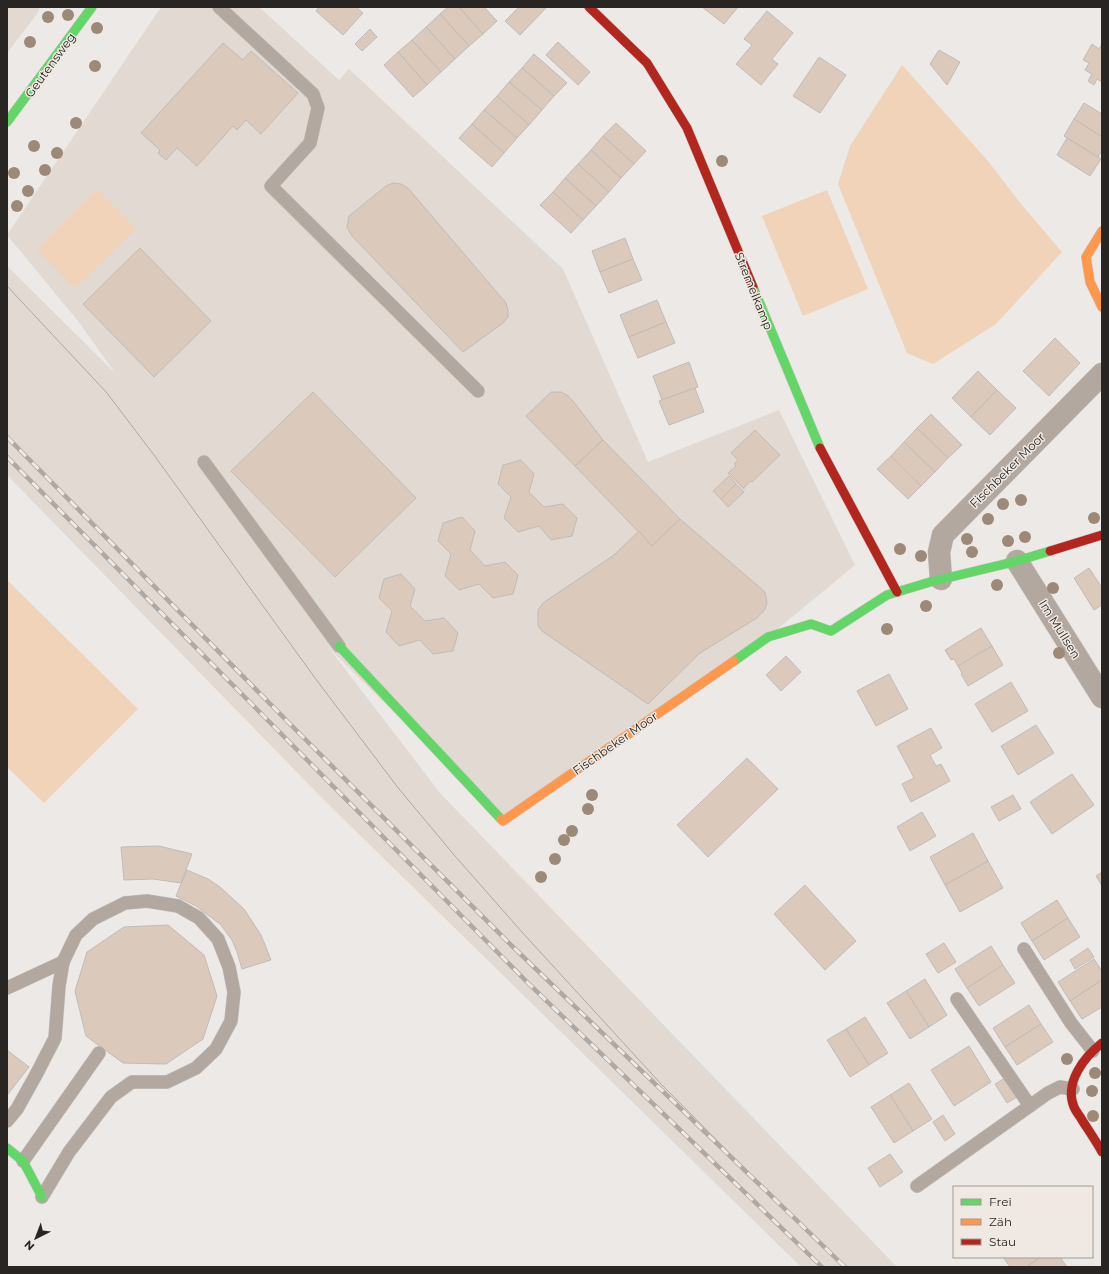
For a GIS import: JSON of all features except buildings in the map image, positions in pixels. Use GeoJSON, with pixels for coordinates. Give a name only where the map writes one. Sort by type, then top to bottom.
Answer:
{"type":"FeatureCollection","features":[{"type":"Feature","properties":{"kind":"street","name":"Geutensweg"},"geometry":{"type":"LineString","coordinates":[[7,122],[92,7]]}},
{"type":"Feature","properties":{"kind":"street","name":"Stremelkamp"},"geometry":{"type":"LineString","coordinates":[[590,7],[647,63],[687,128],[818,445],[897,592]]}},
{"type":"Feature","properties":{"kind":"street"},"geometry":{"type":"LineString","coordinates":[[1102,231],[1086,257],[1090,282],[1102,307]]}},
{"type":"Feature","properties":{"kind":"street","name":"Fischbeker Moor"},"geometry":{"type":"LineString","coordinates":[[941,579],[939,552],[943,535],[1102,374]]}},
{"type":"Feature","properties":{"kind":"street","name":"Fischbeker Moor"},"geometry":{"type":"LineString","coordinates":[[339,646],[503,821],[768,637],[812,624],[831,631],[887,595],[941,579],[1017,561],[1102,535]]}},
{"type":"Feature","properties":{"kind":"street","name":"Im Mullsen"},"geometry":{"type":"LineString","coordinates":[[1017,561],[1102,697]]}},
{"type":"Feature","properties":{"kind":"street"},"geometry":{"type":"LineString","coordinates":[[1097,1047],[1078,1071],[1074,1081],[1073,1105],[1102,1152]]}},
{"type":"Feature","properties":{"kind":"street"},"geometry":{"type":"LineString","coordinates":[[7,1148],[23,1161],[42,1197]]}},
{"type":"Feature","properties":{"kind":"lane"},"geometry":{"type":"LineString","coordinates":[[219,7],[313,94],[318,108],[310,144],[271,186],[478,391]]}},
{"type":"Feature","properties":{"kind":"lane"},"geometry":{"type":"LineString","coordinates":[[204,462],[339,646]]}},
{"type":"Feature","properties":{"kind":"lane"},"geometry":{"type":"LineString","coordinates":[[7,1121],[17,1109],[54,1038],[59,986],[64,962],[76,935],[93,919],[124,903],[147,901],[178,906],[199,918],[218,939],[229,968],[234,992],[231,1021],[216,1049],[196,1068],[167,1082],[132,1082],[111,1098],[69,1152],[42,1197]]}},
{"type":"Feature","properties":{"kind":"lane"},"geometry":{"type":"LineString","coordinates":[[1024,948],[1071,1023],[1097,1047]]}},
{"type":"Feature","properties":{"kind":"lane"},"geometry":{"type":"LineString","coordinates":[[7,988],[64,962]]}},
{"type":"Feature","properties":{"kind":"lane"},"geometry":{"type":"LineString","coordinates":[[957,999],[1030,1106]]}},
{"type":"Feature","properties":{"kind":"lane"},"geometry":{"type":"LineString","coordinates":[[23,1161],[99,1053]]}},
{"type":"Feature","properties":{"kind":"lane"},"geometry":{"type":"LineString","coordinates":[[917,1186],[1048,1093],[1060,1087],[1073,1089]]}},
{"type":"Feature","properties":{"kind":"shaded area"},"geometry":{"type":"Polygon","coordinates":[[[7,7],[40,7],[37,14],[7,53],[7,7]]]}},
{"type":"Feature","properties":{"kind":"shaded area"},"geometry":{"type":"Polygon","coordinates":[[[161,7],[259,7],[339,80],[349,69],[563,269],[648,462],[779,410],[855,565],[768,637],[503,821],[329,648],[440,793],[897,1267],[801,1267],[324,800],[7,475],[7,266],[116,374],[78,321],[7,235],[161,7]]]}},
{"type":"Feature","properties":{"kind":"shaded area"},"geometry":{"type":"Polygon","coordinates":[[[902,65],[988,161],[1021,204],[1062,252],[996,324],[933,364],[907,353],[838,184],[850,146],[902,65]]]}},
{"type":"Feature","properties":{"kind":"shaded area"},"geometry":{"type":"Polygon","coordinates":[[[97,189],[136,228],[75,288],[37,249],[97,189]]]}},
{"type":"Feature","properties":{"kind":"shaded area"},"geometry":{"type":"Polygon","coordinates":[[[827,190],[868,289],[803,316],[762,216],[827,190]]]}},
{"type":"Feature","properties":{"kind":"shaded area"},"geometry":{"type":"Polygon","coordinates":[[[7,580],[138,709],[44,803],[7,767],[7,580]]]}},
{"type":"Feature","properties":{"kind":"tram line"},"geometry":{"type":"LineString","coordinates":[[7,286],[107,393],[154,455],[315,678],[399,789],[455,856],[521,931],[661,1084],[785,1209]]}},
{"type":"Feature","properties":{"kind":"railway"},"geometry":{"type":"LineString","coordinates":[[7,437],[290,724],[509,943],[845,1267]]}},
{"type":"Feature","properties":{"kind":"railway"},"geometry":{"type":"LineString","coordinates":[[7,457],[528,983],[822,1267]]}},
{"type":"Feature","properties":{"kind":"traffic: fast"},"geometry":{"type":"LineString","coordinates":[[7,122],[92,7]]}},
{"type":"Feature","properties":{"kind":"traffic: fast"},"geometry":{"type":"LineString","coordinates":[[753,287],[820,448]]}},
{"type":"Feature","properties":{"kind":"traffic: fast"},"geometry":{"type":"LineString","coordinates":[[734,661],[768,637],[811,624],[831,631],[887,595],[930,582],[1017,561],[1050,551]]}},
{"type":"Feature","properties":{"kind":"traffic: fast"},"geometry":{"type":"LineString","coordinates":[[339,646],[501,819]]}},
{"type":"Feature","properties":{"kind":"traffic: fast"},"geometry":{"type":"LineString","coordinates":[[7,1148],[23,1161],[42,1197]]}},
{"type":"Feature","properties":{"kind":"traffic: slow"},"geometry":{"type":"LineString","coordinates":[[1102,231],[1086,257],[1090,282],[1102,307]]}},
{"type":"Feature","properties":{"kind":"traffic: slow"},"geometry":{"type":"LineString","coordinates":[[501,819],[503,821],[734,661]]}},
{"type":"Feature","properties":{"kind":"traffic: jam"},"geometry":{"type":"LineString","coordinates":[[589,7],[647,63],[687,128],[753,287]]}},
{"type":"Feature","properties":{"kind":"traffic: jam"},"geometry":{"type":"LineString","coordinates":[[820,448],[897,592]]}},
{"type":"Feature","properties":{"kind":"traffic: jam"},"geometry":{"type":"LineString","coordinates":[[1050,551],[1102,535]]}},
{"type":"Feature","properties":{"kind":"traffic: jam"},"geometry":{"type":"LineString","coordinates":[[1102,1043],[1083,1063],[1074,1080],[1072,1089],[1074,1107],[1102,1152]]}}]}
